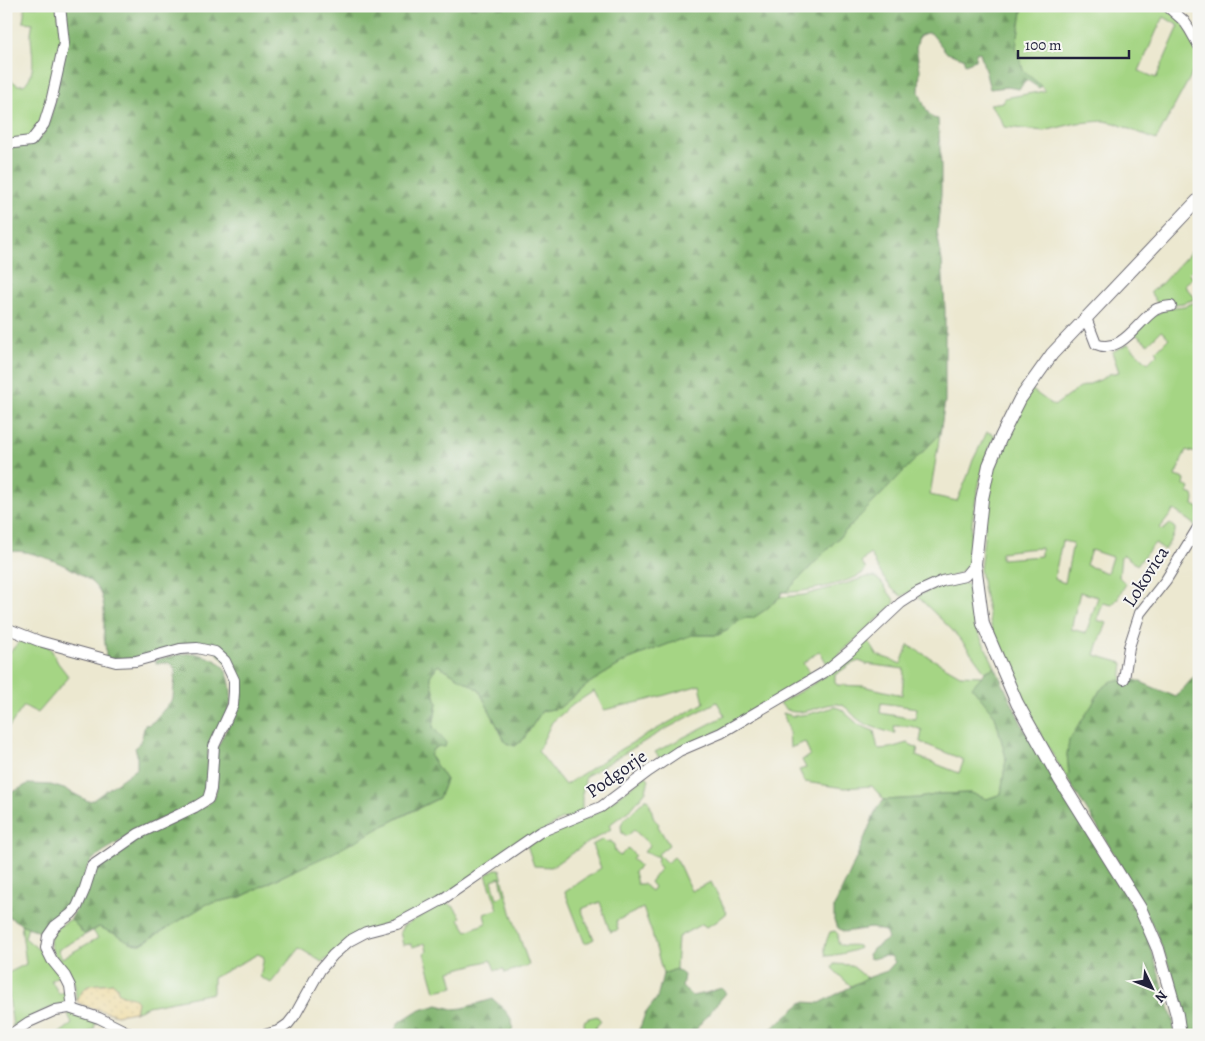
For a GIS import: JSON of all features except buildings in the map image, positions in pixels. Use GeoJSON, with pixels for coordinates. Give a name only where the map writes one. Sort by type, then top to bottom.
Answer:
{"type":"FeatureCollection","features":[{"type":"Feature","properties":{"kind":"main road"},"geometry":{"type":"LineString","coordinates":[[1180,1035],[1177,1016],[1158,949],[1140,908],[1060,780],[1016,703],[982,624],[975,564],[982,499],[990,464],[1020,399],[1052,354],[1199,199]]}},
{"type":"Feature","properties":{"kind":"street"},"geometry":{"type":"LineString","coordinates":[[6,144],[31,140],[44,124],[51,102],[64,43],[60,6]]}},
{"type":"Feature","properties":{"kind":"street"},"geometry":{"type":"LineString","coordinates":[[1167,6],[1184,21],[1199,46]]}},
{"type":"Feature","properties":{"kind":"street"},"geometry":{"type":"LineString","coordinates":[[1086,318],[1096,344],[1102,346],[1121,341],[1154,311],[1161,307],[1170,306]]}},
{"type":"Feature","properties":{"kind":"street","name":"Lokovica"},"geometry":{"type":"LineString","coordinates":[[1124,679],[1129,647],[1140,613],[1166,580],[1199,526]]}},
{"type":"Feature","properties":{"kind":"street","name":"Podgorje"},"geometry":{"type":"LineString","coordinates":[[265,1035],[278,1031],[288,1024],[295,1016],[320,970],[349,941],[366,932],[405,920],[440,901],[540,832],[601,807],[679,751],[721,733],[823,673],[850,651],[901,603],[918,592],[942,581],[965,576],[975,564]]}},
{"type":"Feature","properties":{"kind":"street"},"geometry":{"type":"LineString","coordinates":[[6,628],[39,640],[116,662],[136,661],[180,649],[197,648],[215,652],[225,661],[234,680],[233,705],[214,746],[211,789],[208,799],[138,834],[92,866],[77,907],[55,926],[48,936],[46,948],[70,986],[72,1009]]}},
{"type":"Feature","properties":{"kind":"street"},"geometry":{"type":"LineString","coordinates":[[10,1035],[29,1022],[56,1010],[69,1008],[99,1018],[130,1035]]}},
{"type":"Feature","properties":{"kind":"green space"},"geometry":{"type":"Polygon","coordinates":[[[25,6],[57,6],[62,31],[43,122],[27,138],[6,143],[6,87],[12,81],[18,85],[24,85],[31,74],[32,68],[31,30],[33,23],[23,22],[25,6]]]}},
{"type":"Feature","properties":{"kind":"green space"},"geometry":{"type":"Polygon","coordinates":[[[63,6],[1023,6],[1016,47],[1023,70],[1041,86],[1039,88],[1027,80],[1019,89],[1007,87],[990,89],[980,52],[976,53],[975,60],[965,64],[963,58],[947,53],[931,33],[919,36],[916,48],[920,69],[919,92],[929,114],[933,118],[938,119],[941,165],[941,195],[937,232],[942,261],[945,309],[945,401],[940,434],[786,592],[782,592],[780,597],[753,618],[745,618],[718,635],[692,635],[629,659],[591,682],[559,708],[542,711],[523,740],[515,746],[506,743],[479,690],[438,665],[430,676],[437,703],[433,727],[446,743],[445,747],[439,746],[433,749],[430,756],[446,780],[439,798],[331,854],[241,897],[207,904],[141,944],[137,944],[99,927],[85,935],[71,919],[97,863],[146,834],[203,807],[214,799],[217,787],[216,750],[237,708],[240,691],[236,674],[212,647],[128,659],[106,659],[103,602],[99,591],[93,584],[76,571],[44,557],[23,552],[6,552],[6,149],[35,142],[46,129],[51,114],[58,76],[63,6]]]}},
{"type":"Feature","properties":{"kind":"green space"},"geometry":{"type":"Polygon","coordinates":[[[1023,6],[1164,6],[1181,20],[1199,51],[1199,61],[1156,140],[1115,123],[1104,121],[1077,123],[1044,131],[1004,127],[990,104],[1004,102],[1004,98],[1045,90],[1023,70],[1016,47],[1023,6]],[[1164,17],[1139,71],[1156,78],[1179,26],[1164,17]]]}},
{"type":"Feature","properties":{"kind":"green space"},"geometry":{"type":"Polygon","coordinates":[[[1199,243],[1199,263],[1189,273],[1193,278],[1184,285],[1196,299],[1183,303],[1159,306],[1150,292],[1162,283],[1199,243]]]}},
{"type":"Feature","properties":{"kind":"green space"},"geometry":{"type":"Polygon","coordinates":[[[1199,301],[1199,326],[1195,329],[1199,332],[1199,454],[1186,450],[1175,476],[1185,479],[1184,485],[1190,488],[1188,493],[1193,495],[1193,505],[1199,508],[1199,522],[1196,526],[1174,510],[1160,528],[1163,530],[1170,524],[1175,528],[1175,532],[1165,550],[1155,543],[1137,565],[1124,555],[1121,556],[1119,577],[1126,584],[1112,605],[1103,603],[1097,620],[1107,623],[1095,655],[1123,663],[1121,682],[1100,690],[1067,754],[1069,774],[1066,777],[1022,702],[992,630],[980,569],[985,529],[984,505],[989,483],[1006,436],[1032,390],[1054,406],[1079,388],[1100,380],[1109,374],[1119,372],[1112,352],[1128,344],[1148,363],[1158,353],[1156,351],[1169,338],[1161,331],[1148,344],[1134,333],[1143,322],[1167,308],[1184,306],[1199,301]],[[1062,541],[1054,579],[1065,583],[1073,543],[1062,541]],[[1041,548],[1001,552],[1001,559],[1041,556],[1041,548]],[[1091,550],[1086,565],[1107,573],[1112,557],[1091,550]],[[1080,592],[1071,629],[1086,633],[1098,597],[1080,592]]]}},
{"type":"Feature","properties":{"kind":"green space"},"geometry":{"type":"Polygon","coordinates":[[[987,432],[995,435],[986,458],[977,494],[968,565],[961,572],[902,596],[887,583],[870,554],[861,562],[866,569],[862,574],[835,584],[786,592],[940,434],[930,495],[957,501],[973,460],[987,432]]]}},
{"type":"Feature","properties":{"kind":"green space"},"geometry":{"type":"Polygon","coordinates":[[[866,577],[875,577],[895,601],[893,605],[828,665],[819,651],[803,663],[812,676],[722,729],[660,759],[655,752],[725,716],[717,702],[662,731],[586,776],[582,794],[582,814],[560,820],[438,900],[379,927],[322,962],[299,948],[271,983],[260,977],[264,957],[258,954],[213,978],[213,993],[148,1006],[135,1012],[137,1002],[117,992],[117,986],[113,983],[95,984],[87,987],[80,994],[77,1001],[74,982],[56,957],[50,943],[51,936],[55,930],[71,919],[85,935],[58,950],[62,958],[98,938],[93,931],[99,927],[132,942],[141,944],[207,904],[241,897],[439,798],[446,780],[430,756],[433,749],[439,746],[433,727],[437,703],[430,676],[438,665],[479,690],[506,743],[515,746],[523,740],[542,711],[559,708],[591,682],[629,659],[692,635],[718,635],[745,618],[753,618],[780,597],[804,595],[866,577]],[[700,685],[604,710],[594,691],[552,722],[538,751],[565,785],[621,749],[704,703],[700,685]]]}},
{"type":"Feature","properties":{"kind":"green space"},"geometry":{"type":"Polygon","coordinates":[[[961,582],[973,589],[977,630],[995,667],[985,672],[952,630],[917,596],[942,585],[961,582]]]}},
{"type":"Feature","properties":{"kind":"green space"},"geometry":{"type":"Polygon","coordinates":[[[25,636],[49,647],[69,677],[38,713],[24,706],[6,731],[6,656],[25,636]]]}},
{"type":"Feature","properties":{"kind":"green space"},"geometry":{"type":"Polygon","coordinates":[[[868,640],[877,655],[901,664],[908,645],[960,675],[982,676],[973,687],[995,715],[1006,758],[1001,794],[987,799],[971,793],[939,794],[919,798],[884,800],[872,786],[844,788],[805,782],[799,770],[806,768],[802,760],[810,755],[805,742],[790,748],[789,730],[783,713],[793,716],[835,707],[841,709],[859,725],[874,731],[878,749],[907,743],[918,748],[916,756],[959,773],[964,760],[920,742],[922,730],[911,726],[894,726],[895,734],[862,722],[847,708],[838,704],[831,704],[808,711],[793,712],[786,709],[780,703],[841,665],[868,640]],[[859,661],[835,675],[837,685],[863,686],[902,695],[904,669],[866,664],[859,661]],[[881,703],[880,713],[915,719],[917,708],[881,703]]]}},
{"type":"Feature","properties":{"kind":"green space"},"geometry":{"type":"Polygon","coordinates":[[[194,653],[212,659],[222,665],[229,679],[231,691],[230,706],[209,747],[209,788],[206,795],[202,799],[142,828],[93,859],[87,868],[76,904],[44,934],[6,915],[6,789],[13,792],[28,784],[51,785],[67,790],[88,801],[93,800],[137,768],[135,748],[141,741],[145,724],[148,725],[154,721],[173,699],[175,668],[169,663],[156,663],[156,660],[194,653]]]}},
{"type":"Feature","properties":{"kind":"green space"},"geometry":{"type":"Polygon","coordinates":[[[995,667],[1025,731],[1139,916],[1149,941],[1173,1020],[1175,1035],[766,1035],[803,1002],[820,1003],[867,978],[887,971],[895,962],[891,956],[869,958],[868,954],[873,949],[888,939],[885,931],[871,928],[844,932],[838,928],[834,921],[834,907],[877,808],[884,800],[919,798],[939,794],[971,793],[987,799],[1001,794],[1006,758],[995,716],[972,687],[985,672],[995,667]]]}},
{"type":"Feature","properties":{"kind":"green space"},"geometry":{"type":"Polygon","coordinates":[[[1199,671],[1199,1035],[1185,1035],[1183,1010],[1156,932],[1108,844],[1066,777],[1069,774],[1067,754],[1069,740],[1100,690],[1112,681],[1129,682],[1131,678],[1176,697],[1199,671]]]}},
{"type":"Feature","properties":{"kind":"green space"},"geometry":{"type":"Polygon","coordinates":[[[646,776],[649,779],[646,791],[632,808],[609,825],[611,829],[551,867],[534,866],[527,845],[558,828],[596,813],[646,776]]]}},
{"type":"Feature","properties":{"kind":"green space"},"geometry":{"type":"Polygon","coordinates":[[[645,799],[648,799],[654,819],[659,824],[658,826],[669,845],[658,854],[667,863],[674,857],[677,860],[691,891],[711,882],[727,913],[706,927],[702,924],[678,937],[676,969],[663,974],[643,908],[616,921],[618,930],[610,932],[600,902],[581,909],[594,939],[585,944],[565,892],[601,868],[592,845],[603,839],[606,842],[611,841],[615,852],[620,856],[628,848],[635,855],[632,859],[640,866],[634,872],[637,884],[644,884],[651,891],[654,887],[650,882],[661,868],[657,863],[658,857],[644,852],[650,845],[634,830],[627,836],[622,833],[621,826],[623,821],[645,799]]]}},
{"type":"Feature","properties":{"kind":"green space"},"geometry":{"type":"Polygon","coordinates":[[[495,869],[500,869],[511,912],[529,965],[505,973],[504,969],[495,970],[491,960],[450,971],[454,987],[435,991],[424,953],[427,951],[425,943],[413,947],[411,944],[403,945],[400,932],[403,926],[446,902],[454,907],[467,931],[486,923],[484,914],[498,909],[486,875],[495,869]],[[500,877],[492,880],[497,899],[504,895],[500,877]]]}},
{"type":"Feature","properties":{"kind":"green space"},"geometry":{"type":"Polygon","coordinates":[[[21,924],[28,927],[25,938],[39,950],[45,946],[60,975],[51,980],[59,994],[69,990],[69,998],[66,1002],[43,1011],[13,1027],[6,974],[26,964],[21,924]]]}},
{"type":"Feature","properties":{"kind":"green space"},"geometry":{"type":"Polygon","coordinates":[[[835,931],[838,934],[838,943],[854,945],[859,948],[843,954],[826,956],[825,947],[830,932],[835,931]]]}},
{"type":"Feature","properties":{"kind":"green space"},"geometry":{"type":"Polygon","coordinates":[[[834,964],[851,965],[867,978],[851,986],[832,968],[834,964]]]}},
{"type":"Feature","properties":{"kind":"green space"},"geometry":{"type":"Polygon","coordinates":[[[676,969],[684,975],[682,987],[692,996],[721,988],[726,993],[697,1028],[697,1035],[636,1035],[645,1014],[657,998],[663,974],[676,969]]]}},
{"type":"Feature","properties":{"kind":"green space"},"geometry":{"type":"Polygon","coordinates":[[[493,999],[509,1015],[513,1024],[510,1035],[393,1035],[398,1023],[417,1011],[438,1005],[453,1009],[463,1008],[493,999]]]}},
{"type":"Feature","properties":{"kind":"green space"},"geometry":{"type":"Polygon","coordinates":[[[67,1011],[96,1020],[94,1029],[83,1035],[57,1035],[72,1024],[67,1011]]]}},
{"type":"Feature","properties":{"kind":"green space"},"geometry":{"type":"Polygon","coordinates":[[[597,1016],[601,1021],[595,1028],[600,1035],[582,1035],[585,1033],[584,1021],[597,1016]]]}},
{"type":"Feature","properties":{"kind":"sand"},"geometry":{"type":"Polygon","coordinates":[[[113,983],[117,986],[118,992],[122,995],[133,997],[137,1002],[135,1012],[117,1015],[82,1005],[77,1001],[80,994],[91,985],[113,983]]]}}]}
